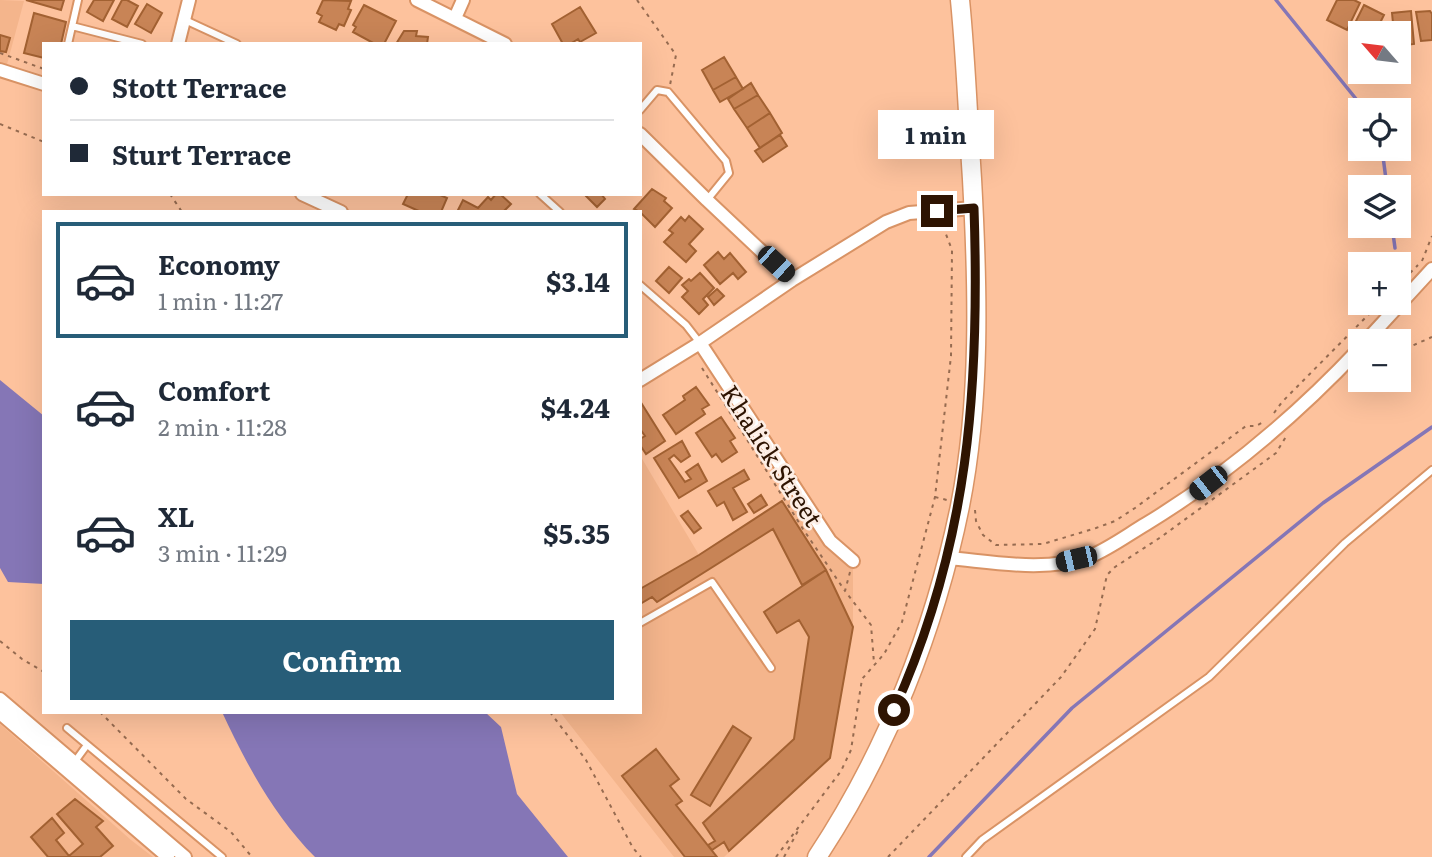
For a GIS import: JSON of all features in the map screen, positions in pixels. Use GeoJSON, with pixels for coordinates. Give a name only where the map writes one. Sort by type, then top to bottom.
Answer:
{"type":"FeatureCollection","features":[{"type":"Feature","properties":{"kind":"main road"},"geometry":{"type":"LineString","coordinates":[[817,857],[860,784],[912,670],[948,558],[960,505],[968,449],[976,334],[974,208],[960,0]]}},
{"type":"Feature","properties":{"kind":"street"},"geometry":{"type":"LineString","coordinates":[[179,42],[189,0]]}},
{"type":"Feature","properties":{"kind":"street"},"geometry":{"type":"LineString","coordinates":[[416,0],[501,42]]}},
{"type":"Feature","properties":{"kind":"street"},"geometry":{"type":"LineString","coordinates":[[455,18],[463,0]]}},
{"type":"Feature","properties":{"kind":"street"},"geometry":{"type":"LineString","coordinates":[[0,70],[42,83]]}},
{"type":"Feature","properties":{"kind":"street"},"geometry":{"type":"LineString","coordinates":[[642,136],[792,280]]}},
{"type":"Feature","properties":{"kind":"street"},"geometry":{"type":"LineString","coordinates":[[306,196],[337,210]]}},
{"type":"Feature","properties":{"kind":"street"},"geometry":{"type":"LineString","coordinates":[[642,379],[886,222],[909,213],[974,208]]}},
{"type":"Feature","properties":{"kind":"street"},"geometry":{"type":"LineString","coordinates":[[1377,329],[1432,269]]}},
{"type":"Feature","properties":{"kind":"street","name":"Khalick Street"},"geometry":{"type":"LineString","coordinates":[[700,344],[830,541],[853,561]]}},
{"type":"Feature","properties":{"kind":"street"},"geometry":{"type":"LineString","coordinates":[[948,558],[1036,566],[1091,556],[1186,499],[1279,425],[1348,360]]}},
{"type":"Feature","properties":{"kind":"street"},"geometry":{"type":"LineString","coordinates":[[0,699],[3,714],[185,857]]}},
{"type":"Feature","properties":{"kind":"street"},"geometry":{"type":"LineString","coordinates":[[71,766],[169,857]]}},
{"type":"Feature","properties":{"kind":"lane"},"geometry":{"type":"LineString","coordinates":[[68,42],[78,0]]}},
{"type":"Feature","properties":{"kind":"lane"},"geometry":{"type":"LineString","coordinates":[[185,20],[233,42]]}},
{"type":"Feature","properties":{"kind":"lane"},"geometry":{"type":"LineString","coordinates":[[72,26],[134,42]]}},
{"type":"Feature","properties":{"kind":"lane"},"geometry":{"type":"LineString","coordinates":[[642,108],[657,90],[668,92],[726,161],[729,173],[707,200]]}},
{"type":"Feature","properties":{"kind":"lane"},"geometry":{"type":"LineString","coordinates":[[542,196],[558,210]]}},
{"type":"Feature","properties":{"kind":"lane"},"geometry":{"type":"LineString","coordinates":[[642,287],[686,325],[700,344]]}},
{"type":"Feature","properties":{"kind":"lane"},"geometry":{"type":"LineString","coordinates":[[966,857],[982,840],[1209,677],[1345,543],[1432,470]]}},
{"type":"Feature","properties":{"kind":"lane"},"geometry":{"type":"LineString","coordinates":[[642,622],[712,582],[771,668]]}},
{"type":"Feature","properties":{"kind":"lane"},"geometry":{"type":"LineString","coordinates":[[67,728],[219,856]]}},
{"type":"Feature","properties":{"kind":"lane"},"geometry":{"type":"LineString","coordinates":[[71,766],[87,745]]}},
{"type":"Feature","properties":{"kind":"path"},"geometry":{"type":"LineString","coordinates":[[637,0],[676,55],[668,92]]}},
{"type":"Feature","properties":{"kind":"path"},"geometry":{"type":"LineString","coordinates":[[0,53],[42,68]]}},
{"type":"Feature","properties":{"kind":"path"},"geometry":{"type":"LineString","coordinates":[[0,124],[42,141]]}},
{"type":"Feature","properties":{"kind":"path"},"geometry":{"type":"LineString","coordinates":[[776,857],[841,771],[851,750],[862,679],[884,654],[902,622],[935,497],[951,356],[951,250],[937,211]]}},
{"type":"Feature","properties":{"kind":"path"},"geometry":{"type":"LineString","coordinates":[[1411,272],[1422,261],[1432,236]]}},
{"type":"Feature","properties":{"kind":"path"},"geometry":{"type":"LineString","coordinates":[[935,497],[974,509],[983,536],[996,545],[1043,544],[1115,521],[1246,426],[1256,426],[1272,416],[1282,402],[1368,315]]}},
{"type":"Feature","properties":{"kind":"path"},"geometry":{"type":"LineString","coordinates":[[1411,346],[1432,337]]}},
{"type":"Feature","properties":{"kind":"path"},"geometry":{"type":"LineString","coordinates":[[708,355],[702,371],[803,529],[871,625],[874,664]]}},
{"type":"Feature","properties":{"kind":"path"},"geometry":{"type":"LineString","coordinates":[[888,857],[1061,677],[1094,629],[1107,575],[1115,566],[1161,537],[1276,453],[1287,436],[1279,425]]}},
{"type":"Feature","properties":{"kind":"path"},"geometry":{"type":"LineString","coordinates":[[845,591],[853,561]]}},
{"type":"Feature","properties":{"kind":"path"},"geometry":{"type":"LineString","coordinates":[[0,641],[42,671]]}},
{"type":"Feature","properties":{"kind":"path"},"geometry":{"type":"LineString","coordinates":[[102,714],[186,799],[231,832],[252,857]]}},
{"type":"Feature","properties":{"kind":"path"},"geometry":{"type":"LineString","coordinates":[[552,714],[586,760],[633,848],[641,857]]}},
{"type":"Feature","properties":{"kind":"path"},"geometry":{"type":"LineString","coordinates":[[784,857],[802,822]]}},
{"type":"Feature","properties":{"kind":"shaded area"},"geometry":{"type":"Polygon","coordinates":[[[0,0],[24,1],[6,68],[0,64],[0,0]]]}},
{"type":"Feature","properties":{"kind":"shaded area"},"geometry":{"type":"Polygon","coordinates":[[[0,380],[42,414],[42,584],[8,582],[0,568],[0,380]]]}},
{"type":"Feature","properties":{"kind":"shaded area"},"geometry":{"type":"Polygon","coordinates":[[[642,459],[699,555],[796,492],[853,561],[853,627],[830,758],[724,857],[674,857],[562,714],[642,714],[642,459]]]}},
{"type":"Feature","properties":{"kind":"shaded area"},"geometry":{"type":"Polygon","coordinates":[[[223,714],[487,714],[501,727],[517,794],[568,857],[315,857],[274,807],[223,714]]]}},
{"type":"Feature","properties":{"kind":"shaded area"},"geometry":{"type":"Polygon","coordinates":[[[0,724],[131,840],[153,857],[0,857],[0,724]]]}},
{"type":"Feature","properties":{"kind":"building"},"geometry":{"type":"Polygon","coordinates":[[[26,0],[64,0],[61,10],[26,0]]]}},
{"type":"Feature","properties":{"kind":"building"},"geometry":{"type":"Polygon","coordinates":[[[94,0],[114,0],[103,21],[87,12],[94,0]]]}},
{"type":"Feature","properties":{"kind":"building"},"geometry":{"type":"Polygon","coordinates":[[[122,0],[138,6],[127,27],[112,19],[122,0]]]}},
{"type":"Feature","properties":{"kind":"building"},"geometry":{"type":"Polygon","coordinates":[[[323,0],[351,1],[348,9],[351,10],[344,26],[339,24],[336,30],[319,22],[322,16],[317,13],[323,0]]]}},
{"type":"Feature","properties":{"kind":"building"},"geometry":{"type":"Polygon","coordinates":[[[1337,0],[1354,0],[1360,3],[1351,21],[1348,21],[1347,30],[1327,20],[1337,0]]]}},
{"type":"Feature","properties":{"kind":"building"},"geometry":{"type":"Polygon","coordinates":[[[147,4],[162,13],[151,33],[135,24],[147,4]]]}},
{"type":"Feature","properties":{"kind":"building"},"geometry":{"type":"Polygon","coordinates":[[[364,5],[396,21],[385,42],[371,42],[353,32],[356,27],[353,25],[364,5]]]}},
{"type":"Feature","properties":{"kind":"building"},"geometry":{"type":"Polygon","coordinates":[[[1364,5],[1384,15],[1381,21],[1356,21],[1364,5]]]}},
{"type":"Feature","properties":{"kind":"building"},"geometry":{"type":"Polygon","coordinates":[[[580,7],[596,33],[580,42],[578,39],[562,42],[552,24],[580,7]]]}},
{"type":"Feature","properties":{"kind":"building"},"geometry":{"type":"Polygon","coordinates":[[[1411,11],[1414,44],[1411,44],[1411,21],[1393,21],[1392,13],[1411,11]]]}},
{"type":"Feature","properties":{"kind":"building"},"geometry":{"type":"Polygon","coordinates":[[[1430,11],[1432,40],[1421,41],[1416,12],[1430,11]]]}},
{"type":"Feature","properties":{"kind":"building"},"geometry":{"type":"Polygon","coordinates":[[[34,13],[66,22],[61,42],[42,42],[42,58],[24,53],[34,13]]]}},
{"type":"Feature","properties":{"kind":"building"},"geometry":{"type":"Polygon","coordinates":[[[404,31],[417,31],[416,36],[428,37],[427,42],[397,42],[404,31]]]}},
{"type":"Feature","properties":{"kind":"building"},"geometry":{"type":"Polygon","coordinates":[[[0,35],[10,38],[6,52],[0,51],[0,35]]]}},
{"type":"Feature","properties":{"kind":"building"},"geometry":{"type":"Polygon","coordinates":[[[724,57],[736,77],[713,90],[702,70],[724,57]]]}},
{"type":"Feature","properties":{"kind":"building"},"geometry":{"type":"Polygon","coordinates":[[[736,77],[743,89],[720,102],[713,90],[736,77]]]}},
{"type":"Feature","properties":{"kind":"building"},"geometry":{"type":"Polygon","coordinates":[[[751,83],[758,95],[734,109],[728,99],[751,83]]]}},
{"type":"Feature","properties":{"kind":"building"},"geometry":{"type":"Polygon","coordinates":[[[758,95],[770,113],[747,128],[734,109],[758,95]]]}},
{"type":"Feature","properties":{"kind":"building"},"geometry":{"type":"Polygon","coordinates":[[[770,113],[782,133],[760,148],[747,128],[770,113]]]}},
{"type":"Feature","properties":{"kind":"building"},"geometry":{"type":"Polygon","coordinates":[[[780,135],[787,146],[763,162],[755,151],[780,135]]]}},
{"type":"Feature","properties":{"kind":"building"},"geometry":{"type":"Polygon","coordinates":[[[652,189],[666,198],[664,201],[672,208],[655,227],[642,214],[642,210],[634,209],[652,189]]]}},
{"type":"Feature","properties":{"kind":"building"},"geometry":{"type":"Polygon","coordinates":[[[407,196],[447,198],[442,210],[416,210],[403,204],[407,196]]]}},
{"type":"Feature","properties":{"kind":"building"},"geometry":{"type":"Polygon","coordinates":[[[494,196],[502,196],[511,204],[505,210],[458,210],[463,200],[478,208],[488,197],[491,200],[494,196]]]}},
{"type":"Feature","properties":{"kind":"building"},"geometry":{"type":"Polygon","coordinates":[[[586,196],[603,196],[605,199],[597,207],[586,196]]]}},
{"type":"Feature","properties":{"kind":"building"},"geometry":{"type":"Polygon","coordinates":[[[689,216],[703,229],[689,244],[696,251],[686,262],[664,242],[673,233],[669,230],[681,217],[685,221],[689,216]]]}},
{"type":"Feature","properties":{"kind":"building"},"geometry":{"type":"Polygon","coordinates":[[[718,252],[724,259],[730,253],[746,272],[738,279],[733,273],[720,284],[704,265],[718,252]]]}},
{"type":"Feature","properties":{"kind":"building"},"geometry":{"type":"Polygon","coordinates":[[[669,267],[682,278],[669,293],[656,281],[669,267]]]}},
{"type":"Feature","properties":{"kind":"building"},"geometry":{"type":"Polygon","coordinates":[[[700,273],[714,288],[703,299],[708,305],[699,314],[682,297],[688,291],[682,285],[700,273]]]}},
{"type":"Feature","properties":{"kind":"building"},"geometry":{"type":"Polygon","coordinates":[[[717,289],[724,296],[714,305],[708,297],[717,289]]]}},
{"type":"Feature","properties":{"kind":"building"},"geometry":{"type":"Polygon","coordinates":[[[696,387],[709,405],[702,409],[705,414],[676,434],[663,415],[685,400],[683,396],[696,387]]]}},
{"type":"Feature","properties":{"kind":"building"},"geometry":{"type":"Polygon","coordinates":[[[642,404],[665,441],[646,454],[642,448],[642,438],[645,436],[642,432],[642,404]]]}},
{"type":"Feature","properties":{"kind":"building"},"geometry":{"type":"Polygon","coordinates":[[[721,417],[735,438],[730,441],[737,452],[722,462],[716,454],[712,457],[696,433],[721,417]]]}},
{"type":"Feature","properties":{"kind":"building"},"geometry":{"type":"Polygon","coordinates":[[[682,441],[690,456],[681,462],[674,455],[669,459],[685,482],[691,479],[686,472],[698,464],[707,481],[679,498],[654,458],[682,441]]]}},
{"type":"Feature","properties":{"kind":"building"},"geometry":{"type":"Polygon","coordinates":[[[744,470],[749,479],[733,488],[747,512],[733,520],[724,502],[717,506],[708,491],[744,470]]]}},
{"type":"Feature","properties":{"kind":"building"},"geometry":{"type":"Polygon","coordinates":[[[761,495],[767,505],[754,513],[748,504],[761,495]]]}},
{"type":"Feature","properties":{"kind":"building"},"geometry":{"type":"Polygon","coordinates":[[[782,501],[826,570],[802,585],[773,529],[657,602],[652,597],[642,603],[642,588],[699,555],[782,501]]]}},
{"type":"Feature","properties":{"kind":"building"},"geometry":{"type":"Polygon","coordinates":[[[688,511],[701,528],[694,533],[681,516],[688,511]]]}},
{"type":"Feature","properties":{"kind":"building"},"geometry":{"type":"Polygon","coordinates":[[[826,570],[853,627],[830,758],[729,851],[724,842],[712,850],[708,845],[715,841],[703,823],[794,739],[809,637],[799,620],[777,633],[764,612],[826,570]]]}},
{"type":"Feature","properties":{"kind":"building"},"geometry":{"type":"Polygon","coordinates":[[[733,726],[751,738],[710,806],[691,795],[733,726]]]}},
{"type":"Feature","properties":{"kind":"building"},"geometry":{"type":"Polygon","coordinates":[[[656,749],[679,779],[670,786],[682,801],[676,805],[717,857],[685,857],[622,776],[656,749]]]}},
{"type":"Feature","properties":{"kind":"building"},"geometry":{"type":"Polygon","coordinates":[[[75,799],[103,821],[96,827],[113,846],[100,857],[48,857],[31,837],[52,818],[64,833],[56,840],[69,856],[83,844],[57,814],[75,799]]]}},
{"type":"Feature","properties":{"kind":"waterway"},"geometry":{"type":"LineString","coordinates":[[1276,0],[1355,98]]}},
{"type":"Feature","properties":{"kind":"waterway"},"geometry":{"type":"LineString","coordinates":[[1384,161],[1385,175]]}},
{"type":"Feature","properties":{"kind":"waterway"},"geometry":{"type":"LineString","coordinates":[[1394,238],[1395,248]]}},
{"type":"Feature","properties":{"kind":"waterway"},"geometry":{"type":"LineString","coordinates":[[929,857],[1072,708],[1323,503],[1432,427]]}},
{"type":"Feature","properties":{"kind":"route"},"geometry":{"type":"LineString","coordinates":[[894,710],[912,670],[948,558],[960,505],[968,449],[976,334],[974,208],[937,211]]}}]}
